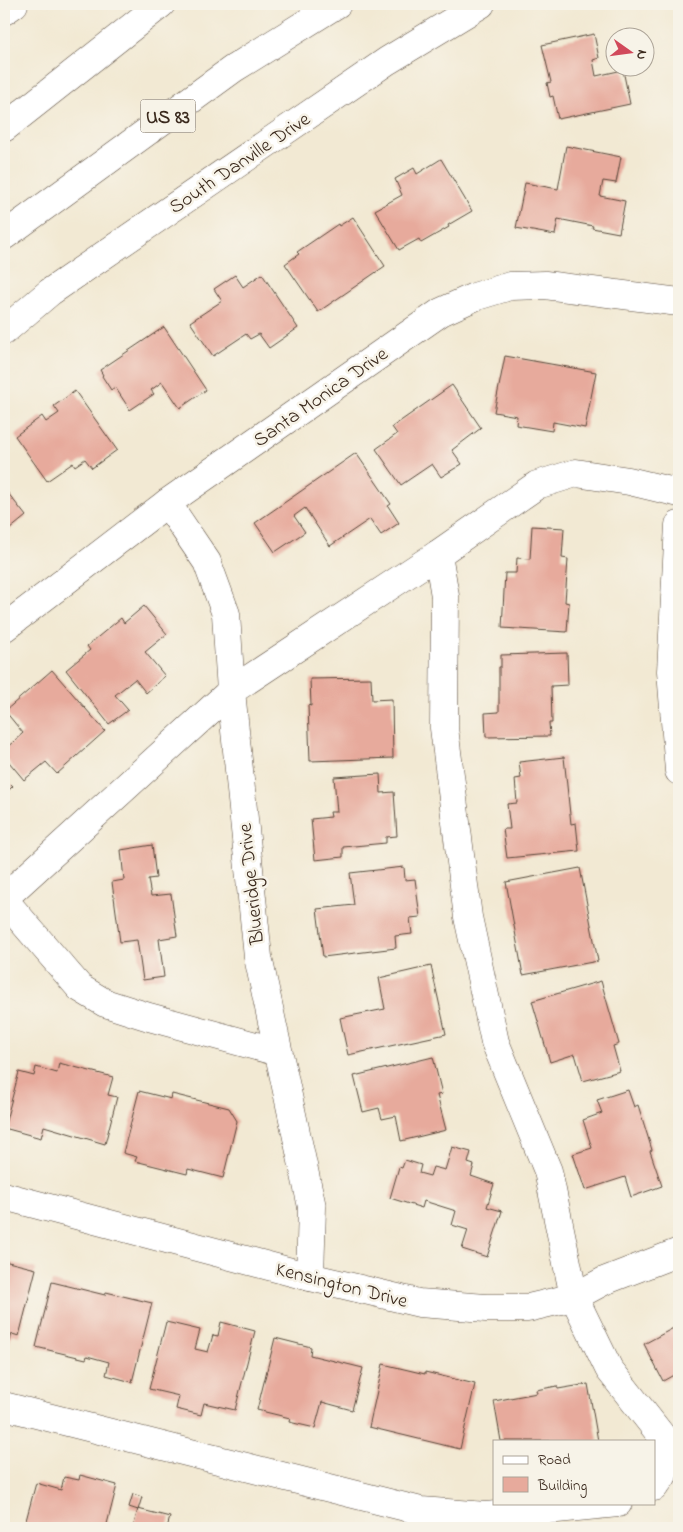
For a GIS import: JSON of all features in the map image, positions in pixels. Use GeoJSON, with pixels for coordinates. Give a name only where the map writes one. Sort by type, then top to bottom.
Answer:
{"type":"FeatureCollection","features":[{"type":"Feature","properties":{"kind":"main road"},"geometry":{"type":"LineString","coordinates":[[4,11],[14,4]]}},
{"type":"Feature","properties":{"kind":"main road"},"geometry":{"type":"LineString","coordinates":[[4,128],[161,4]]}},
{"type":"Feature","properties":{"kind":"main road","name":"US 83"},"geometry":{"type":"LineString","coordinates":[[4,236],[233,68],[336,4]]}},
{"type":"Feature","properties":{"kind":"main road","name":"South Danville Drive"},"geometry":{"type":"LineString","coordinates":[[4,331],[50,292],[387,61],[481,4]]}},
{"type":"Feature","properties":{"kind":"main road","name":"Santa Monica Drive"},"geometry":{"type":"LineString","coordinates":[[4,628],[166,503],[441,312],[474,297],[510,286],[545,285],[679,302]]}},
{"type":"Feature","properties":{"kind":"main road"},"geometry":{"type":"LineString","coordinates":[[278,1052],[148,1017],[105,1003],[80,988],[4,899],[231,691],[438,554],[537,485],[576,473],[629,481],[679,493]]}},
{"type":"Feature","properties":{"kind":"main road","name":"Blueridge Drive"},"geometry":{"type":"LineString","coordinates":[[166,503],[207,562],[226,614],[231,691],[258,957],[312,1207],[310,1277]]}},
{"type":"Feature","properties":{"kind":"main road"},"geometry":{"type":"LineString","coordinates":[[679,525],[671,672],[679,770]]}},
{"type":"Feature","properties":{"kind":"main road"},"geometry":{"type":"LineString","coordinates":[[438,554],[445,596],[444,728],[468,917],[495,1042],[548,1171],[574,1297],[609,1369],[668,1444],[663,1475],[656,1484]]}},
{"type":"Feature","properties":{"kind":"main road","name":"Kensington Drive"},"geometry":{"type":"LineString","coordinates":[[4,1196],[310,1277],[419,1303],[486,1308],[528,1308],[574,1297],[604,1282],[679,1252]]}},
{"type":"Feature","properties":{"kind":"main road"},"geometry":{"type":"LineString","coordinates":[[4,1406],[421,1511],[486,1516],[608,1504]]}},
{"type":"Feature","properties":{"kind":"building"},"geometry":{"type":"Polygon","coordinates":[[[594,34],[599,58],[593,60],[596,76],[606,74],[606,78],[625,78],[630,104],[558,119],[553,96],[550,97],[547,83],[551,82],[542,45],[594,34]]]}},
{"type":"Feature","properties":{"kind":"building"},"geometry":{"type":"Polygon","coordinates":[[[566,146],[621,157],[616,183],[603,181],[600,196],[625,201],[619,233],[558,219],[555,235],[516,228],[525,183],[558,189],[566,146]]]}},
{"type":"Feature","properties":{"kind":"building"},"geometry":{"type":"Polygon","coordinates":[[[441,159],[472,211],[421,243],[419,239],[399,250],[375,210],[402,195],[395,179],[414,168],[417,174],[441,159]]]}},
{"type":"Feature","properties":{"kind":"building"},"geometry":{"type":"Polygon","coordinates":[[[353,217],[385,266],[318,312],[285,264],[299,254],[297,252],[338,224],[339,226],[353,217]]]}},
{"type":"Feature","properties":{"kind":"building"},"geometry":{"type":"Polygon","coordinates":[[[262,274],[298,328],[269,348],[259,334],[250,339],[246,334],[213,356],[190,322],[222,301],[214,289],[235,275],[243,287],[262,274]]]}},
{"type":"Feature","properties":{"kind":"building"},"geometry":{"type":"Polygon","coordinates":[[[164,327],[206,390],[180,408],[162,382],[151,390],[154,394],[130,410],[115,387],[111,390],[100,370],[164,327]]]}},
{"type":"Feature","properties":{"kind":"building"},"geometry":{"type":"Polygon","coordinates":[[[505,356],[596,372],[585,428],[553,422],[552,431],[516,425],[517,416],[494,412],[505,356]]]}},
{"type":"Feature","properties":{"kind":"building"},"geometry":{"type":"Polygon","coordinates":[[[452,385],[481,428],[452,450],[462,464],[441,477],[432,464],[401,485],[376,449],[397,434],[392,427],[452,385]]]}},
{"type":"Feature","properties":{"kind":"building"},"geometry":{"type":"Polygon","coordinates":[[[75,391],[117,450],[92,468],[85,459],[75,466],[73,463],[47,481],[15,436],[42,416],[46,422],[59,413],[54,406],[75,391]]]}},
{"type":"Feature","properties":{"kind":"building"},"geometry":{"type":"Polygon","coordinates":[[[356,453],[391,504],[388,506],[399,523],[381,535],[370,519],[330,546],[305,508],[294,516],[305,532],[275,552],[255,523],[356,453]]]}},
{"type":"Feature","properties":{"kind":"building"},"geometry":{"type":"Polygon","coordinates":[[[4,488],[26,516],[4,534],[4,488]]]}},
{"type":"Feature","properties":{"kind":"building"},"geometry":{"type":"Polygon","coordinates":[[[532,526],[564,528],[562,558],[568,559],[565,602],[569,603],[567,632],[502,628],[505,573],[516,573],[517,558],[530,559],[532,526]]]}},
{"type":"Feature","properties":{"kind":"building"},"geometry":{"type":"Polygon","coordinates":[[[144,606],[167,634],[145,652],[165,676],[146,693],[135,679],[115,695],[128,710],[109,724],[66,670],[90,650],[87,646],[121,618],[124,623],[144,606]]]}},
{"type":"Feature","properties":{"kind":"building"},"geometry":{"type":"Polygon","coordinates":[[[567,653],[568,685],[551,686],[552,723],[549,723],[550,736],[486,737],[485,713],[499,712],[499,667],[501,667],[501,655],[567,653]]]}},
{"type":"Feature","properties":{"kind":"building"},"geometry":{"type":"Polygon","coordinates":[[[52,670],[105,731],[57,774],[46,762],[24,780],[4,756],[4,750],[23,733],[5,711],[52,670]]]}},
{"type":"Feature","properties":{"kind":"building"},"geometry":{"type":"Polygon","coordinates":[[[371,678],[372,700],[392,699],[393,758],[310,761],[308,705],[311,706],[310,679],[371,678]]]}},
{"type":"Feature","properties":{"kind":"building"},"geometry":{"type":"Polygon","coordinates":[[[564,757],[571,824],[576,823],[579,851],[507,858],[503,829],[510,829],[507,804],[517,803],[515,779],[521,778],[519,762],[564,757]]]}},
{"type":"Feature","properties":{"kind":"building"},"geometry":{"type":"Polygon","coordinates":[[[380,774],[381,793],[394,792],[397,836],[386,837],[386,843],[343,847],[343,857],[315,860],[311,819],[331,817],[330,812],[337,812],[334,777],[380,774]]]}},
{"type":"Feature","properties":{"kind":"building"},"geometry":{"type":"Polygon","coordinates":[[[4,777],[13,786],[4,795],[4,777]]]}},
{"type":"Feature","properties":{"kind":"building"},"geometry":{"type":"Polygon","coordinates":[[[152,845],[156,878],[148,879],[151,896],[171,894],[177,936],[159,939],[164,977],[143,980],[137,940],[120,942],[112,882],[124,880],[121,850],[152,845]]]}},
{"type":"Feature","properties":{"kind":"building"},"geometry":{"type":"Polygon","coordinates":[[[404,867],[405,880],[415,879],[420,917],[410,918],[412,934],[395,936],[396,948],[323,957],[317,909],[354,905],[350,873],[404,867]]]}},
{"type":"Feature","properties":{"kind":"building"},"geometry":{"type":"Polygon","coordinates":[[[580,868],[598,961],[523,975],[506,882],[580,868]]]}},
{"type":"Feature","properties":{"kind":"building"},"geometry":{"type":"Polygon","coordinates":[[[431,966],[446,1034],[348,1055],[340,1018],[385,1009],[379,978],[431,966]]]}},
{"type":"Feature","properties":{"kind":"building"},"geometry":{"type":"Polygon","coordinates":[[[601,981],[619,1044],[613,1046],[620,1071],[583,1081],[575,1054],[550,1062],[532,1001],[601,981]]]}},
{"type":"Feature","properties":{"kind":"building"},"geometry":{"type":"Polygon","coordinates":[[[433,1057],[442,1094],[437,1095],[446,1130],[401,1141],[396,1116],[382,1119],[379,1108],[363,1112],[354,1076],[433,1057]]]}},
{"type":"Feature","properties":{"kind":"building"},"geometry":{"type":"Polygon","coordinates":[[[59,1063],[113,1077],[108,1095],[117,1097],[105,1144],[44,1126],[41,1138],[4,1128],[19,1072],[34,1076],[36,1067],[57,1073],[59,1063]]]}},
{"type":"Feature","properties":{"kind":"building"},"geometry":{"type":"Polygon","coordinates":[[[628,1090],[634,1107],[638,1105],[652,1150],[650,1151],[662,1186],[631,1197],[625,1177],[585,1190],[573,1154],[592,1148],[583,1120],[602,1113],[597,1100],[628,1090]]]}},
{"type":"Feature","properties":{"kind":"building"},"geometry":{"type":"Polygon","coordinates":[[[139,1091],[171,1099],[172,1094],[229,1108],[237,1121],[223,1178],[188,1169],[187,1174],[135,1161],[137,1157],[123,1153],[139,1091]]]}},
{"type":"Feature","properties":{"kind":"building"},"geometry":{"type":"Polygon","coordinates":[[[452,1147],[471,1152],[468,1163],[474,1165],[471,1176],[494,1184],[487,1207],[502,1211],[487,1257],[462,1249],[468,1230],[452,1225],[456,1211],[424,1201],[422,1208],[390,1198],[399,1167],[402,1168],[405,1160],[421,1165],[419,1173],[430,1176],[433,1167],[445,1170],[452,1147]]]}},
{"type":"Feature","properties":{"kind":"building"},"geometry":{"type":"Polygon","coordinates":[[[4,1261],[36,1269],[19,1336],[12,1334],[9,1344],[4,1342],[4,1261]]]}},
{"type":"Feature","properties":{"kind":"building"},"geometry":{"type":"Polygon","coordinates":[[[52,1282],[105,1295],[106,1292],[152,1303],[132,1382],[106,1375],[109,1362],[87,1356],[86,1359],[36,1347],[52,1282]]]}},
{"type":"Feature","properties":{"kind":"building"},"geometry":{"type":"Polygon","coordinates":[[[166,1322],[200,1330],[195,1349],[208,1352],[213,1335],[218,1336],[221,1322],[255,1331],[235,1410],[204,1403],[201,1415],[176,1409],[179,1396],[149,1389],[166,1322]]]}},
{"type":"Feature","properties":{"kind":"building"},"geometry":{"type":"Polygon","coordinates":[[[679,1325],[679,1372],[663,1381],[644,1344],[679,1325]]]}},
{"type":"Feature","properties":{"kind":"building"},"geometry":{"type":"Polygon","coordinates":[[[275,1338],[311,1347],[310,1355],[363,1368],[352,1410],[322,1402],[315,1428],[289,1422],[290,1418],[257,1410],[275,1338]]]}},
{"type":"Feature","properties":{"kind":"building"},"geometry":{"type":"Polygon","coordinates":[[[383,1364],[475,1384],[460,1449],[369,1427],[383,1364]]]}},
{"type":"Feature","properties":{"kind":"building"},"geometry":{"type":"Polygon","coordinates":[[[588,1384],[598,1440],[501,1440],[494,1401],[537,1393],[536,1390],[557,1386],[558,1389],[588,1384]]]}},
{"type":"Feature","properties":{"kind":"building"},"geometry":{"type":"Polygon","coordinates":[[[80,1475],[117,1485],[106,1528],[24,1528],[36,1483],[61,1490],[64,1477],[79,1480],[80,1475]]]}},
{"type":"Feature","properties":{"kind":"building"},"geometry":{"type":"Polygon","coordinates":[[[133,1494],[142,1497],[138,1510],[129,1507],[133,1494]]]}},
{"type":"Feature","properties":{"kind":"building"},"geometry":{"type":"Polygon","coordinates":[[[138,1509],[170,1517],[167,1528],[133,1528],[138,1509]]]}}]}
